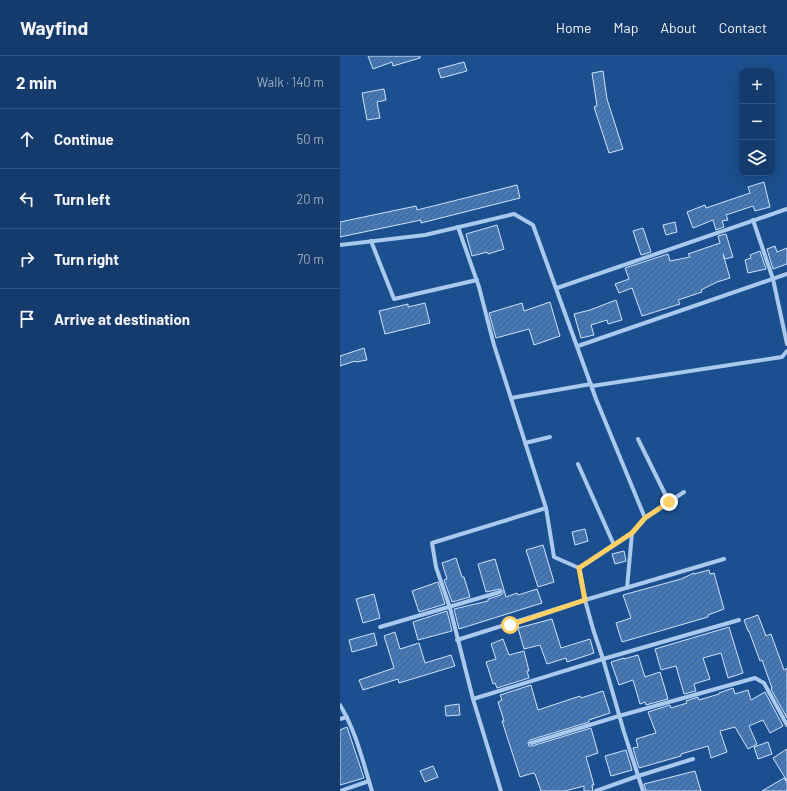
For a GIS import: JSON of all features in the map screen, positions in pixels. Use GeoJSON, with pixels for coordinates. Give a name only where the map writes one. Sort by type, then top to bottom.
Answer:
{"type":"FeatureCollection","features":[{"type":"Feature","properties":{"kind":"street"},"geometry":{"type":"LineString","coordinates":[[557,288],[787,209]]}},
{"type":"Feature","properties":{"kind":"street"},"geometry":{"type":"LineString","coordinates":[[340,245],[425,235],[514,214],[534,225],[592,385],[645,518]]}},
{"type":"Feature","properties":{"kind":"street"},"geometry":{"type":"LineString","coordinates":[[754,220],[772,279],[787,344]]}},
{"type":"Feature","properties":{"kind":"street"},"geometry":{"type":"LineString","coordinates":[[458,227],[477,280],[511,398],[546,508],[554,557],[579,568]]}},
{"type":"Feature","properties":{"kind":"street"},"geometry":{"type":"LineString","coordinates":[[371,241],[394,299],[477,280]]}},
{"type":"Feature","properties":{"kind":"street"},"geometry":{"type":"LineString","coordinates":[[578,346],[787,274]]}},
{"type":"Feature","properties":{"kind":"street"},"geometry":{"type":"LineString","coordinates":[[511,398],[782,357],[787,352]]}},
{"type":"Feature","properties":{"kind":"street"},"geometry":{"type":"LineString","coordinates":[[525,443],[550,437]]}},
{"type":"Feature","properties":{"kind":"street"},"geometry":{"type":"LineString","coordinates":[[638,439],[669,502]]}},
{"type":"Feature","properties":{"kind":"street"},"geometry":{"type":"LineString","coordinates":[[578,464],[614,545]]}},
{"type":"Feature","properties":{"kind":"street"},"geometry":{"type":"LineString","coordinates":[[579,568],[632,533],[645,518],[684,492]]}},
{"type":"Feature","properties":{"kind":"street"},"geometry":{"type":"LineString","coordinates":[[501,791],[473,699],[450,608],[436,567],[432,543],[546,508]]}},
{"type":"Feature","properties":{"kind":"street"},"geometry":{"type":"LineString","coordinates":[[626,588],[632,533]]}},
{"type":"Feature","properties":{"kind":"street"},"geometry":{"type":"LineString","coordinates":[[458,640],[585,600],[724,559]]}},
{"type":"Feature","properties":{"kind":"street"},"geometry":{"type":"LineString","coordinates":[[579,568],[585,600],[643,791]]}},
{"type":"Feature","properties":{"kind":"street"},"geometry":{"type":"LineString","coordinates":[[380,627],[450,608],[500,592]]}},
{"type":"Feature","properties":{"kind":"street"},"geometry":{"type":"LineString","coordinates":[[473,699],[603,659],[739,620]]}},
{"type":"Feature","properties":{"kind":"street"},"geometry":{"type":"LineString","coordinates":[[532,743],[619,716],[754,678],[764,683],[787,725]]}},
{"type":"Feature","properties":{"kind":"street"},"geometry":{"type":"LineString","coordinates":[[340,705],[347,717],[360,749],[372,791]]}},
{"type":"Feature","properties":{"kind":"street"},"geometry":{"type":"LineString","coordinates":[[340,720],[347,717]]}},
{"type":"Feature","properties":{"kind":"street"},"geometry":{"type":"LineString","coordinates":[[596,791],[638,776],[692,760]]}},
{"type":"Feature","properties":{"kind":"street"},"geometry":{"type":"LineString","coordinates":[[340,791],[369,782]]}},
{"type":"Feature","properties":{"kind":"building"},"geometry":{"type":"Polygon","coordinates":[[[368,56],[420,56],[420,58],[393,66],[392,62],[373,69],[368,56]]]}},
{"type":"Feature","properties":{"kind":"building"},"geometry":{"type":"Polygon","coordinates":[[[464,62],[467,71],[441,78],[438,69],[464,62]]]}},
{"type":"Feature","properties":{"kind":"building"},"geometry":{"type":"Polygon","coordinates":[[[603,71],[607,99],[623,149],[609,153],[594,107],[597,106],[592,73],[603,71]]]}},
{"type":"Feature","properties":{"kind":"building"},"geometry":{"type":"Polygon","coordinates":[[[384,89],[386,100],[377,102],[380,118],[367,120],[362,93],[384,89]]]}},
{"type":"Feature","properties":{"kind":"building"},"geometry":{"type":"Polygon","coordinates":[[[764,182],[770,207],[755,211],[753,206],[726,215],[728,220],[722,221],[724,227],[716,230],[713,220],[693,228],[687,212],[705,205],[706,208],[750,193],[748,187],[764,182]]]}},
{"type":"Feature","properties":{"kind":"building"},"geometry":{"type":"Polygon","coordinates":[[[517,185],[520,198],[421,223],[421,220],[340,237],[340,222],[416,206],[417,210],[517,185]]]}},
{"type":"Feature","properties":{"kind":"building"},"geometry":{"type":"Polygon","coordinates":[[[675,222],[677,232],[666,235],[663,225],[675,222]]]}},
{"type":"Feature","properties":{"kind":"building"},"geometry":{"type":"Polygon","coordinates":[[[497,225],[504,249],[488,254],[487,252],[472,256],[466,234],[497,225]]]}},
{"type":"Feature","properties":{"kind":"building"},"geometry":{"type":"Polygon","coordinates":[[[643,228],[651,252],[641,255],[633,231],[643,228]]]}},
{"type":"Feature","properties":{"kind":"building"},"geometry":{"type":"Polygon","coordinates":[[[726,234],[733,257],[725,259],[723,254],[730,278],[717,282],[701,290],[702,292],[678,300],[680,304],[642,316],[632,288],[619,293],[615,284],[629,279],[625,268],[668,254],[670,261],[690,257],[688,254],[720,243],[718,236],[726,234]]]}},
{"type":"Feature","properties":{"kind":"building"},"geometry":{"type":"Polygon","coordinates":[[[775,246],[777,252],[787,248],[787,264],[773,269],[767,249],[775,246]]]}},
{"type":"Feature","properties":{"kind":"building"},"geometry":{"type":"Polygon","coordinates":[[[760,251],[766,269],[748,273],[745,260],[751,258],[750,255],[760,251]]]}},
{"type":"Feature","properties":{"kind":"building"},"geometry":{"type":"Polygon","coordinates":[[[616,300],[622,320],[608,324],[607,320],[591,325],[594,335],[581,338],[574,314],[590,310],[616,300]]]}},
{"type":"Feature","properties":{"kind":"building"},"geometry":{"type":"Polygon","coordinates":[[[550,302],[560,336],[534,345],[529,329],[496,338],[489,313],[522,303],[524,311],[550,302]]]}},
{"type":"Feature","properties":{"kind":"building"},"geometry":{"type":"Polygon","coordinates":[[[425,303],[430,323],[385,334],[379,311],[408,304],[408,307],[425,303]]]}},
{"type":"Feature","properties":{"kind":"building"},"geometry":{"type":"Polygon","coordinates":[[[364,348],[367,360],[355,361],[340,366],[340,356],[364,348]]]}},
{"type":"Feature","properties":{"kind":"building"},"geometry":{"type":"Polygon","coordinates":[[[585,529],[588,541],[575,545],[572,532],[585,529]]]}},
{"type":"Feature","properties":{"kind":"building"},"geometry":{"type":"Polygon","coordinates":[[[543,545],[554,582],[538,587],[526,550],[543,545]]]}},
{"type":"Feature","properties":{"kind":"building"},"geometry":{"type":"Polygon","coordinates":[[[624,551],[626,561],[615,564],[612,554],[624,551]]]}},
{"type":"Feature","properties":{"kind":"building"},"geometry":{"type":"Polygon","coordinates":[[[456,558],[470,597],[452,602],[444,580],[447,579],[442,563],[456,558]]]}},
{"type":"Feature","properties":{"kind":"building"},"geometry":{"type":"Polygon","coordinates":[[[495,559],[506,597],[537,589],[542,603],[459,629],[454,609],[488,601],[488,599],[503,593],[500,589],[486,592],[478,564],[495,559]]]}},
{"type":"Feature","properties":{"kind":"building"},"geometry":{"type":"Polygon","coordinates":[[[709,570],[710,574],[714,573],[724,609],[708,615],[708,617],[622,642],[616,623],[631,618],[623,595],[681,579],[694,573],[709,570]]]}},
{"type":"Feature","properties":{"kind":"building"},"geometry":{"type":"Polygon","coordinates":[[[438,582],[445,604],[419,612],[412,591],[438,582]]]}},
{"type":"Feature","properties":{"kind":"building"},"geometry":{"type":"Polygon","coordinates":[[[374,594],[380,618],[363,623],[356,599],[374,594]]]}},
{"type":"Feature","properties":{"kind":"building"},"geometry":{"type":"Polygon","coordinates":[[[447,611],[452,631],[418,640],[413,622],[447,611]]]}},
{"type":"Feature","properties":{"kind":"building"},"geometry":{"type":"Polygon","coordinates":[[[758,615],[766,636],[771,634],[784,670],[787,668],[787,718],[771,689],[772,688],[762,660],[760,661],[744,620],[758,615]]]}},
{"type":"Feature","properties":{"kind":"building"},"geometry":{"type":"Polygon","coordinates":[[[552,619],[561,648],[590,639],[594,653],[567,662],[566,658],[547,664],[540,645],[524,649],[518,628],[552,619]]]}},
{"type":"Feature","properties":{"kind":"building"},"geometry":{"type":"Polygon","coordinates":[[[729,627],[743,673],[728,678],[721,653],[703,658],[710,679],[694,684],[696,691],[684,694],[676,666],[661,670],[655,649],[729,627]]]}},
{"type":"Feature","properties":{"kind":"building"},"geometry":{"type":"Polygon","coordinates":[[[395,632],[400,649],[419,643],[425,663],[451,655],[455,666],[399,683],[398,679],[363,690],[359,680],[394,668],[384,636],[395,632]]]}},
{"type":"Feature","properties":{"kind":"building"},"geometry":{"type":"Polygon","coordinates":[[[374,633],[377,645],[352,652],[349,640],[374,633]]]}},
{"type":"Feature","properties":{"kind":"building"},"geometry":{"type":"Polygon","coordinates":[[[503,639],[509,655],[524,651],[529,671],[527,671],[529,678],[497,688],[495,683],[493,684],[486,662],[496,659],[491,644],[503,639]]]}},
{"type":"Feature","properties":{"kind":"building"},"geometry":{"type":"Polygon","coordinates":[[[638,655],[645,677],[660,672],[668,699],[646,705],[645,702],[640,704],[633,680],[619,685],[611,662],[638,655]]]}},
{"type":"Feature","properties":{"kind":"building"},"geometry":{"type":"Polygon","coordinates":[[[531,685],[538,710],[580,696],[581,698],[603,691],[610,713],[589,720],[589,722],[530,740],[528,743],[529,746],[532,746],[591,728],[598,753],[586,757],[594,785],[592,785],[593,791],[584,791],[584,786],[565,791],[541,791],[535,774],[533,773],[520,777],[502,721],[504,721],[498,702],[502,700],[500,695],[531,685]]]}},
{"type":"Feature","properties":{"kind":"building"},"geometry":{"type":"Polygon","coordinates":[[[733,688],[735,694],[748,690],[751,700],[765,692],[783,726],[770,733],[763,720],[749,726],[757,744],[748,749],[735,727],[720,731],[727,752],[711,758],[708,746],[681,754],[681,756],[639,768],[633,748],[638,747],[636,739],[656,733],[648,712],[670,705],[671,708],[687,703],[686,701],[698,697],[699,700],[733,688]]]}},
{"type":"Feature","properties":{"kind":"building"},"geometry":{"type":"Polygon","coordinates":[[[459,704],[460,715],[446,716],[445,706],[459,704]]]}},
{"type":"Feature","properties":{"kind":"building"},"geometry":{"type":"Polygon","coordinates":[[[347,727],[364,778],[340,785],[340,730],[347,727]]]}},
{"type":"Feature","properties":{"kind":"building"},"geometry":{"type":"Polygon","coordinates":[[[768,742],[772,754],[758,759],[754,747],[768,742]]]}},
{"type":"Feature","properties":{"kind":"building"},"geometry":{"type":"Polygon","coordinates":[[[787,749],[787,781],[773,758],[787,749]]]}},
{"type":"Feature","properties":{"kind":"building"},"geometry":{"type":"Polygon","coordinates":[[[626,750],[632,770],[611,776],[605,756],[626,750]]]}},
{"type":"Feature","properties":{"kind":"building"},"geometry":{"type":"Polygon","coordinates":[[[433,766],[438,777],[425,782],[420,771],[433,766]]]}},
{"type":"Feature","properties":{"kind":"building"},"geometry":{"type":"Polygon","coordinates":[[[695,771],[701,791],[646,791],[644,784],[695,771]]]}},
{"type":"Feature","properties":{"kind":"building"},"geometry":{"type":"Polygon","coordinates":[[[784,778],[787,783],[787,791],[762,791],[784,778]]]}},
{"type":"Feature","properties":{"kind":"route"},"geometry":{"type":"LineString","coordinates":[[510,625],[585,600],[579,568],[632,533],[645,518],[669,502]]}}]}
